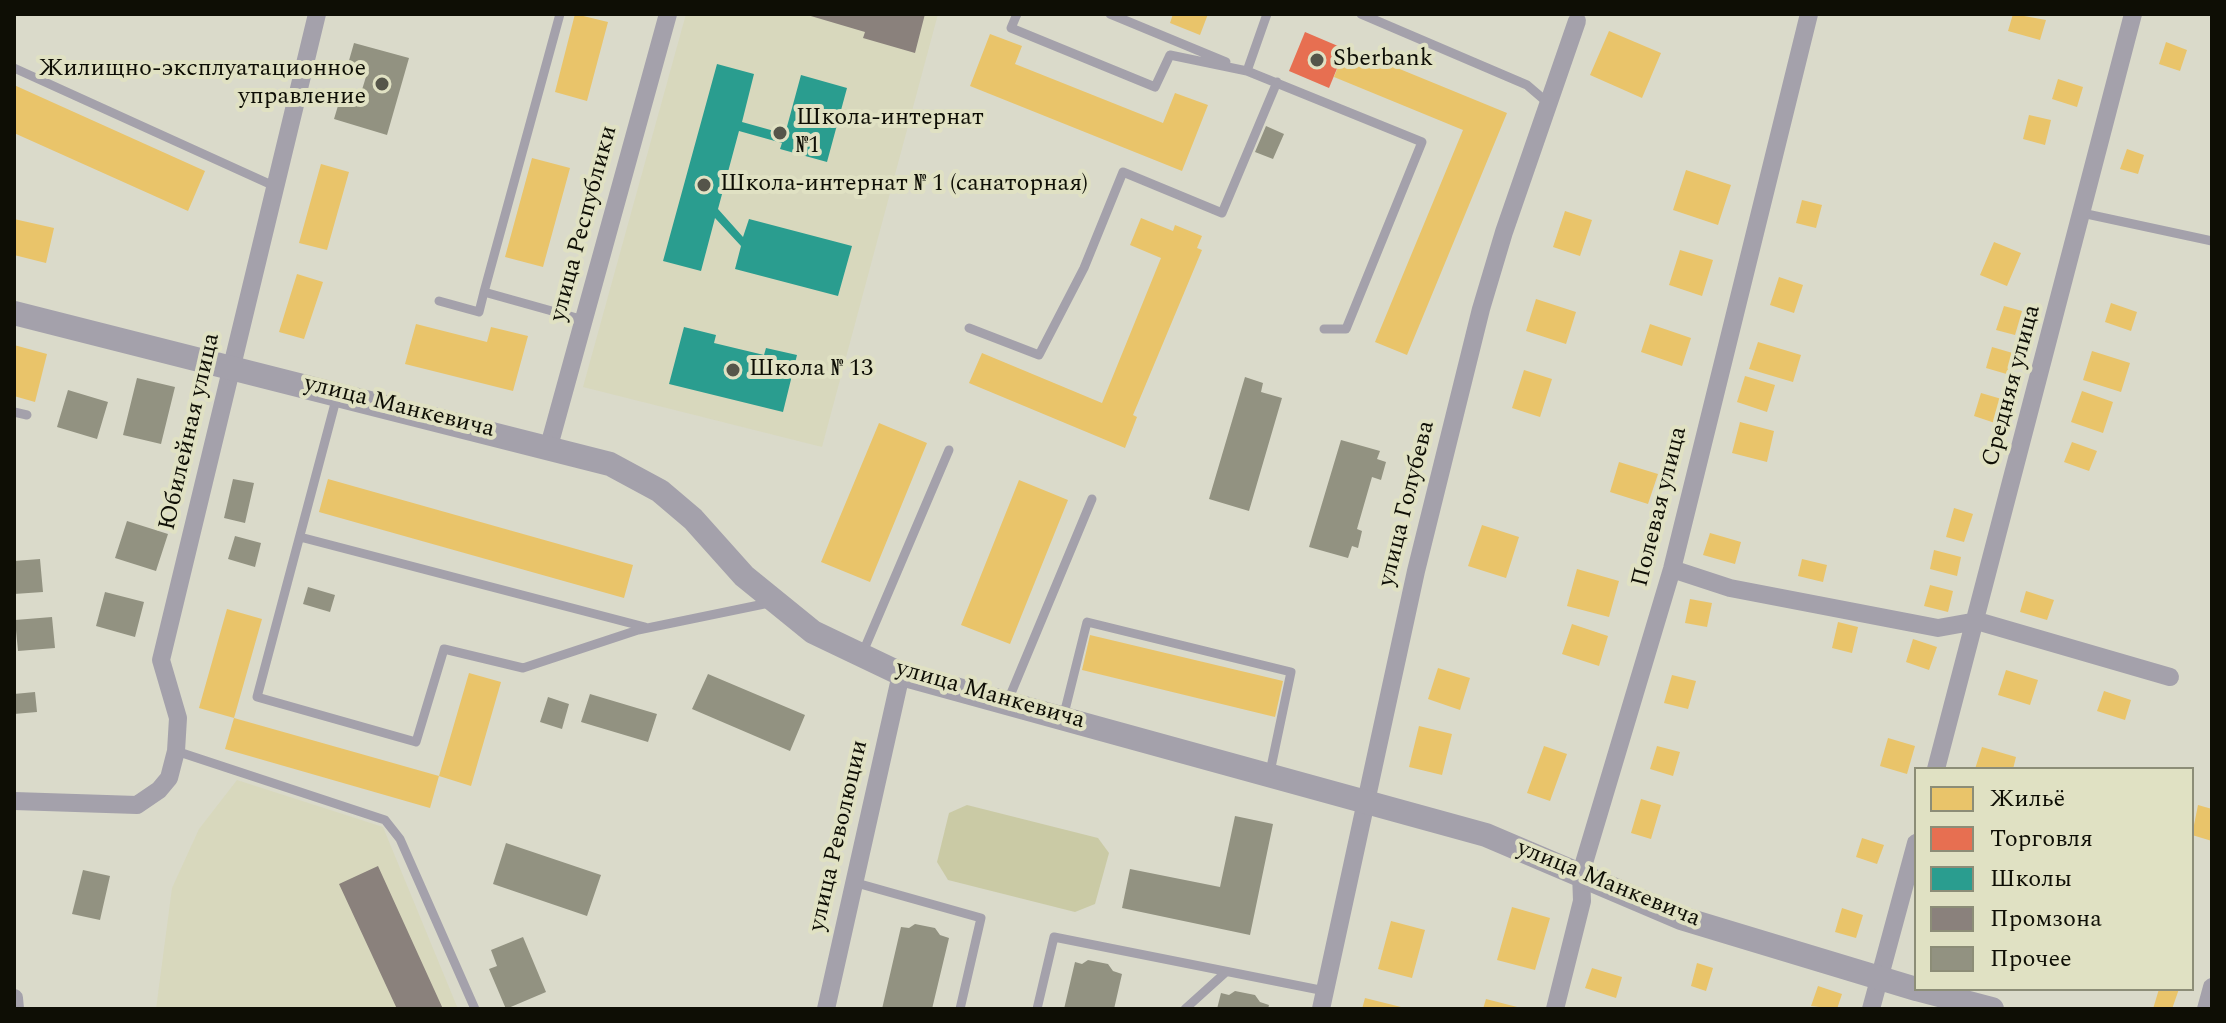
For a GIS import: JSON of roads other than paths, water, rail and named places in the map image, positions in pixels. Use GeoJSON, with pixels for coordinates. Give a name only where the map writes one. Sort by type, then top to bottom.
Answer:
{"type":"FeatureCollection","features":[{"type":"Feature","properties":{"kind":"street","name":"Юбилейная улица"},"geometry":{"type":"LineString","coordinates":[[14,801],[137,805],[159,790],[169,778],[176,751],[178,718],[161,660],[317,14]]}},
{"type":"Feature","properties":{"kind":"street","name":"улица Республики"},"geometry":{"type":"LineString","coordinates":[[549,446],[667,14]]}},
{"type":"Feature","properties":{"kind":"street","name":"Полевая улица"},"geometry":{"type":"LineString","coordinates":[[1555,1009],[1582,901],[1581,873],[1672,569],[1809,14]]}},
{"type":"Feature","properties":{"kind":"street","name":"Средняя улица"},"geometry":{"type":"LineString","coordinates":[[1937,767],[2133,14]]}},
{"type":"Feature","properties":{"kind":"street","name":"улица Голубева"},"geometry":{"type":"LineString","coordinates":[[1323,1000],[1416,571],[1481,309],[1577,21]]}},
{"type":"Feature","properties":{"kind":"street","name":"улица Манкевича"},"geometry":{"type":"LineString","coordinates":[[14,313],[549,446],[610,464],[660,491],[693,519],[744,576],[813,632],[901,674],[1486,835],[1681,918],[1914,988]]}},
{"type":"Feature","properties":{"kind":"street"},"geometry":{"type":"LineString","coordinates":[[1672,569],[1730,588],[1938,628],[1977,621],[2170,677]]}},
{"type":"Feature","properties":{"kind":"street","name":"улица Революции"},"geometry":{"type":"LineString","coordinates":[[826,1009],[901,674]]}},
{"type":"Feature","properties":{"kind":"street"},"geometry":{"type":"LineString","coordinates":[[1871,1009],[1914,850]]}},
{"type":"Feature","properties":{"kind":"street"},"geometry":{"type":"LineString","coordinates":[[2206,1009],[2212,987]]}},
{"type":"Feature","properties":{"kind":"street","name":"улица Манкевича"},"geometry":{"type":"LineString","coordinates":[[1924,991],[1992,1009]]}},
{"type":"Feature","properties":{"kind":"street"},"geometry":{"type":"LineString","coordinates":[[14,998],[15,1009]]}},
{"type":"Feature","properties":{"kind":"lane"},"geometry":{"type":"LineString","coordinates":[[439,301],[479,312],[560,14]]}},
{"type":"Feature","properties":{"kind":"lane"},"geometry":{"type":"LineString","coordinates":[[1017,14],[1011,28],[1155,87],[1170,55],[1247,71]]}},
{"type":"Feature","properties":{"kind":"lane"},"geometry":{"type":"LineString","coordinates":[[1110,14],[1422,142],[1346,329],[1324,329]]}},
{"type":"Feature","properties":{"kind":"lane"},"geometry":{"type":"LineString","coordinates":[[1247,71],[1267,14]]}},
{"type":"Feature","properties":{"kind":"lane"},"geometry":{"type":"LineString","coordinates":[[1361,14],[1527,85],[1548,103]]}},
{"type":"Feature","properties":{"kind":"lane"},"geometry":{"type":"LineString","coordinates":[[14,68],[274,186]]}},
{"type":"Feature","properties":{"kind":"lane"},"geometry":{"type":"LineString","coordinates":[[969,328],[1039,355],[1084,268],[1123,172],[1222,213],[1277,82]]}},
{"type":"Feature","properties":{"kind":"lane"},"geometry":{"type":"LineString","coordinates":[[2082,213],[2212,241]]}},
{"type":"Feature","properties":{"kind":"lane"},"geometry":{"type":"LineString","coordinates":[[484,292],[584,320]]}},
{"type":"Feature","properties":{"kind":"lane"},"geometry":{"type":"LineString","coordinates":[[338,393],[257,697],[416,742],[444,649],[523,668],[648,628],[775,601]]}},
{"type":"Feature","properties":{"kind":"lane"},"geometry":{"type":"LineString","coordinates":[[14,412],[27,415]]}},
{"type":"Feature","properties":{"kind":"lane"},"geometry":{"type":"LineString","coordinates":[[862,655],[949,450]]}},
{"type":"Feature","properties":{"kind":"lane"},"geometry":{"type":"LineString","coordinates":[[1007,703],[1092,499]]}},
{"type":"Feature","properties":{"kind":"lane"},"geometry":{"type":"LineString","coordinates":[[300,537],[648,628]]}},
{"type":"Feature","properties":{"kind":"lane"},"geometry":{"type":"LineString","coordinates":[[1063,718],[1087,622],[1291,672],[1269,775]]}},
{"type":"Feature","properties":{"kind":"lane"},"geometry":{"type":"LineString","coordinates":[[176,751],[385,820],[400,839],[475,1009]]}},
{"type":"Feature","properties":{"kind":"lane"},"geometry":{"type":"LineString","coordinates":[[853,882],[981,918],[960,1009]]}},
{"type":"Feature","properties":{"kind":"lane"},"geometry":{"type":"LineString","coordinates":[[1037,1009],[1054,937],[1226,972],[1323,1000]]}},
{"type":"Feature","properties":{"kind":"lane"},"geometry":{"type":"LineString","coordinates":[[1185,1009],[1226,972]]}},
{"type":"Feature","properties":{"kind":"place","name":"Sberbank"},"geometry":{"type":"Point","coordinates":[1317,60]}},
{"type":"Feature","properties":{"kind":"place","name":"Жилищно-эксплуатационное управление"},"geometry":{"type":"Point","coordinates":[382,84]}},
{"type":"Feature","properties":{"kind":"place","name":"Школа-интернат №1"},"geometry":{"type":"Point","coordinates":[780,133]}},
{"type":"Feature","properties":{"kind":"place","name":"Школа-интернат № 1 (санаторная)"},"geometry":{"type":"Point","coordinates":[704,185]}},
{"type":"Feature","properties":{"kind":"place","name":"Школа № 13"},"geometry":{"type":"Point","coordinates":[733,370]}}]}
